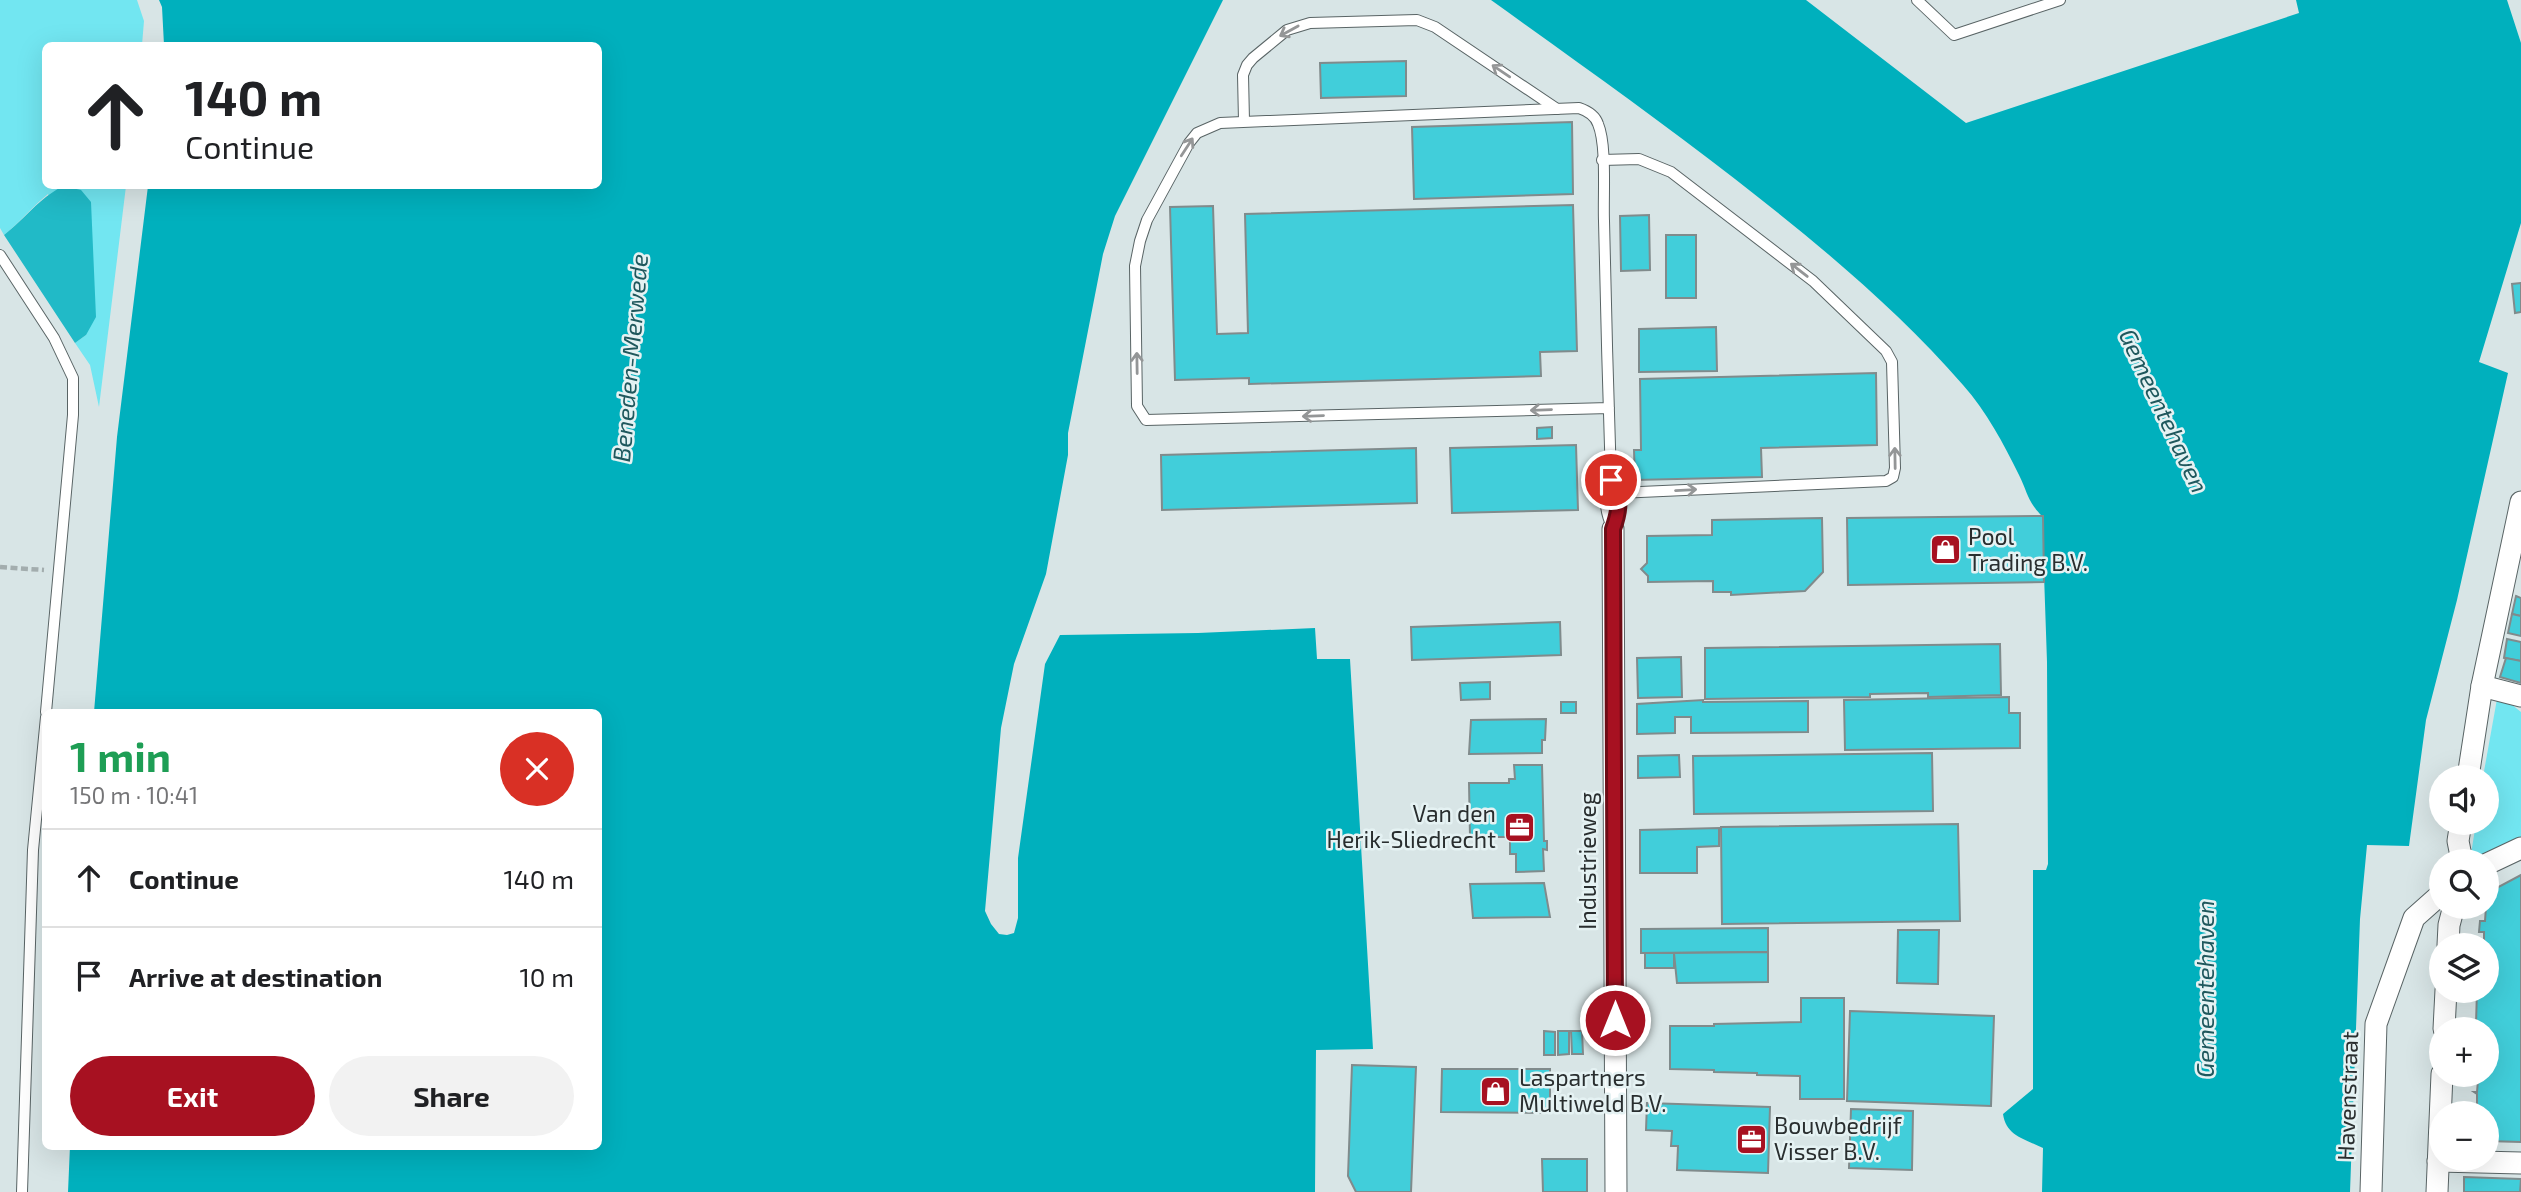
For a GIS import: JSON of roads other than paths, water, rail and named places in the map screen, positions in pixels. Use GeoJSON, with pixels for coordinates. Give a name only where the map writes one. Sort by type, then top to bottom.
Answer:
{"type":"FeatureCollection","features":[{"type":"Feature","properties":{"kind":"street"},"geometry":{"type":"LineString","coordinates":[[2470,765],[2482,686],[2521,502]]}},
{"type":"Feature","properties":{"kind":"street","name":"Industrieweg"},"geometry":{"type":"LineString","coordinates":[[1613,529],[1616,1192]]}},
{"type":"Feature","properties":{"kind":"street"},"geometry":{"type":"LineString","coordinates":[[2482,686],[2521,696]]}},
{"type":"Feature","properties":{"kind":"street"},"geometry":{"type":"LineString","coordinates":[[2499,858],[2521,848]]}},
{"type":"Feature","properties":{"kind":"street","name":"Havenstraat"},"geometry":{"type":"LineString","coordinates":[[2371,1192],[2375,1024],[2414,918],[2429,905]]}},
{"type":"Feature","properties":{"kind":"street"},"geometry":{"type":"LineString","coordinates":[[2499,1162],[2521,1163]]}},
{"type":"Feature","properties":{"kind":"street"},"geometry":{"type":"LineString","coordinates":[[2437,1192],[2438,1171]]}},
{"type":"Feature","properties":{"kind":"lane"},"geometry":{"type":"LineString","coordinates":[[1917,0],[1954,35],[2060,0]]}},
{"type":"Feature","properties":{"kind":"lane"},"geometry":{"type":"LineString","coordinates":[[1244,121],[1243,75],[1247,65],[1287,30],[1310,23],[1417,20],[1434,27],[1558,109]]}},
{"type":"Feature","properties":{"kind":"lane"},"geometry":{"type":"LineString","coordinates":[[1609,408],[1146,420],[1138,406],[1135,266],[1147,220],[1189,143],[1208,127],[1244,121],[1579,108],[1587,110],[1594,116],[1601,133],[1602,160],[1609,408],[1611,480],[1605,493],[1606,515],[1613,529]]}},
{"type":"Feature","properties":{"kind":"lane"},"geometry":{"type":"LineString","coordinates":[[1602,160],[1639,159],[1671,172],[1813,281],[1886,351],[1892,362],[1895,468],[1894,477],[1886,481],[1618,493]]}},
{"type":"Feature","properties":{"kind":"lane"},"geometry":{"type":"LineString","coordinates":[[0,255],[54,338],[74,378],[46,709]]}},
{"type":"Feature","properties":{"kind":"lane"},"geometry":{"type":"LineString","coordinates":[[1611,480],[1618,493],[1619,513],[1613,529]]}},
{"type":"Feature","properties":{"kind":"lane"},"geometry":{"type":"LineString","coordinates":[[22,1192],[33,850],[42,756]]}},
{"type":"Feature","properties":{"kind":"water","name":"Beneden-Merwede"},"geometry":{"type":"Polygon","coordinates":[[[159,0],[1223,0],[1115,216],[1103,254],[1068,433],[1068,455],[1046,574],[1014,664],[1001,728],[985,911],[999,934],[1014,933],[1018,918],[1018,858],[1045,664],[1060,635],[1315,628],[1317,659],[1350,659],[1373,1049],[1316,1050],[1315,1192],[68,1192],[70,1150],[602,1150],[602,709],[94,709],[117,437],[148,189],[602,189],[602,42],[164,42],[162,7],[159,0]]]}},
{"type":"Feature","properties":{"kind":"water","name":"Gemeentehaven"},"geometry":{"type":"Polygon","coordinates":[[[1491,0],[1806,0],[1966,123],[2299,13],[2296,0],[2507,0],[2521,43],[2521,223],[2479,362],[2508,373],[2457,600],[2426,720],[2409,846],[2367,845],[2360,919],[2350,1192],[2042,1192],[2043,1148],[2012,1132],[2003,1114],[2033,1089],[2033,870],[2046,870],[2048,864],[2047,662],[2042,516],[2031,501],[2007,451],[1980,406],[1937,357],[1883,303],[1735,179],[1491,0]]]}},
{"type":"Feature","properties":{"kind":"place","name":"Pool Trading B.V."},"geometry":{"type":"Point","coordinates":[1945,550]}},
{"type":"Feature","properties":{"kind":"place","name":"Van den Herik-Sliedrecht"},"geometry":{"type":"Point","coordinates":[1519,827]}},
{"type":"Feature","properties":{"kind":"place","name":"Laspartners Multiweld B.V."},"geometry":{"type":"Point","coordinates":[1496,1091]}},
{"type":"Feature","properties":{"kind":"place","name":"Bouwbedrijf Visser B.V."},"geometry":{"type":"Point","coordinates":[1751,1139]}}]}
